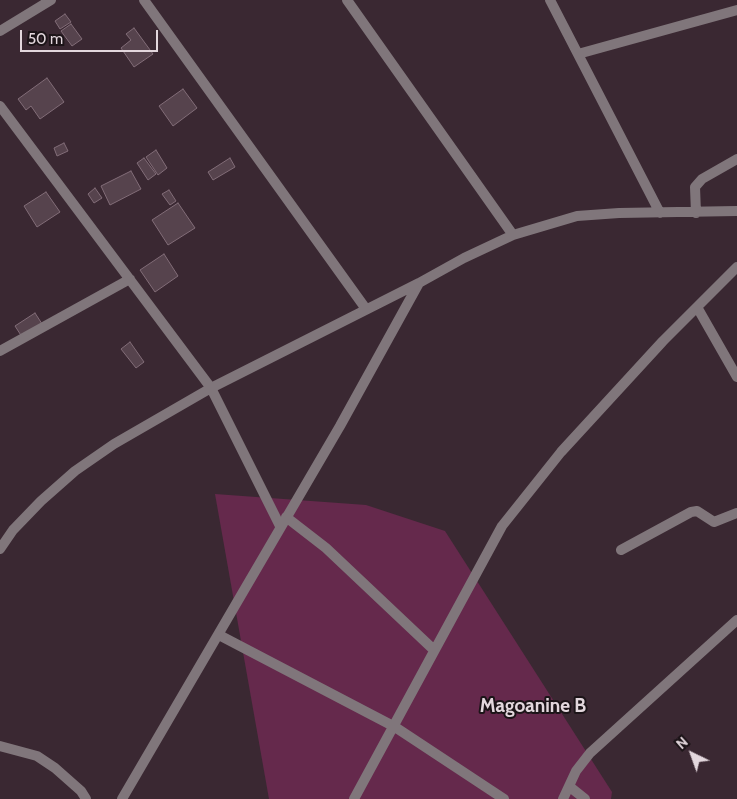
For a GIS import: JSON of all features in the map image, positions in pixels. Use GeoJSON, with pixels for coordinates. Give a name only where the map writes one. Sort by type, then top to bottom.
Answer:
{"type":"FeatureCollection","features":[{"type":"Feature","properties":{"kind":"street"},"geometry":{"type":"LineString","coordinates":[[0,31],[51,0]]}},
{"type":"Feature","properties":{"kind":"street"},"geometry":{"type":"LineString","coordinates":[[144,0],[366,309]]}},
{"type":"Feature","properties":{"kind":"street"},"geometry":{"type":"LineString","coordinates":[[347,0],[512,235]]}},
{"type":"Feature","properties":{"kind":"street"},"geometry":{"type":"LineString","coordinates":[[550,0],[660,213]]}},
{"type":"Feature","properties":{"kind":"street"},"geometry":{"type":"LineString","coordinates":[[578,54],[737,10]]}},
{"type":"Feature","properties":{"kind":"street"},"geometry":{"type":"LineString","coordinates":[[0,106],[211,388],[283,521],[326,548],[434,650]]}},
{"type":"Feature","properties":{"kind":"street"},"geometry":{"type":"LineString","coordinates":[[696,213],[696,187],[702,179],[737,160]]}},
{"type":"Feature","properties":{"kind":"street"},"geometry":{"type":"LineString","coordinates":[[0,550],[13,530],[75,471],[114,444],[211,388],[512,235],[577,216],[619,213],[737,211]]}},
{"type":"Feature","properties":{"kind":"street"},"geometry":{"type":"LineString","coordinates":[[354,799],[395,728],[434,650],[502,526],[561,452],[737,267]]}},
{"type":"Feature","properties":{"kind":"street"},"geometry":{"type":"LineString","coordinates":[[0,351],[130,279]]}},
{"type":"Feature","properties":{"kind":"street"},"geometry":{"type":"LineString","coordinates":[[122,799],[345,417],[420,283]]}},
{"type":"Feature","properties":{"kind":"street"},"geometry":{"type":"LineString","coordinates":[[697,307],[737,377]]}},
{"type":"Feature","properties":{"kind":"street"},"geometry":{"type":"LineString","coordinates":[[621,550],[691,512],[696,511],[714,522],[737,513]]}},
{"type":"Feature","properties":{"kind":"street"},"geometry":{"type":"LineString","coordinates":[[563,799],[576,771],[590,752],[737,620]]}},
{"type":"Feature","properties":{"kind":"street"},"geometry":{"type":"LineString","coordinates":[[219,635],[395,728],[504,799]]}},
{"type":"Feature","properties":{"kind":"street"},"geometry":{"type":"LineString","coordinates":[[0,746],[37,756],[55,768],[86,799]]}},
{"type":"Feature","properties":{"kind":"street"},"geometry":{"type":"LineString","coordinates":[[570,787],[585,799]]}},
{"type":"Feature","properties":{"kind":"shaded area"},"geometry":{"type":"Polygon","coordinates":[[[215,494],[366,505],[445,531],[612,792],[611,799],[269,799],[215,494]]]}},
{"type":"Feature","properties":{"kind":"building"},"geometry":{"type":"Polygon","coordinates":[[[65,14],[71,22],[60,29],[55,21],[65,14]]]}},
{"type":"Feature","properties":{"kind":"building"},"geometry":{"type":"Polygon","coordinates":[[[71,24],[82,39],[72,46],[61,31],[71,24]]]}},
{"type":"Feature","properties":{"kind":"building"},"geometry":{"type":"Polygon","coordinates":[[[134,28],[153,54],[134,67],[121,48],[131,40],[126,34],[134,28]]]}},
{"type":"Feature","properties":{"kind":"building"},"geometry":{"type":"Polygon","coordinates":[[[47,78],[64,102],[40,119],[31,106],[26,110],[18,99],[47,78]]]}},
{"type":"Feature","properties":{"kind":"building"},"geometry":{"type":"Polygon","coordinates":[[[183,89],[197,108],[173,126],[159,106],[183,89]]]}},
{"type":"Feature","properties":{"kind":"building"},"geometry":{"type":"Polygon","coordinates":[[[64,143],[68,151],[57,156],[54,148],[64,143]]]}},
{"type":"Feature","properties":{"kind":"building"},"geometry":{"type":"Polygon","coordinates":[[[156,150],[167,168],[158,175],[146,157],[156,150]]]}},
{"type":"Feature","properties":{"kind":"building"},"geometry":{"type":"Polygon","coordinates":[[[144,158],[156,174],[148,180],[137,163],[144,158]]]}},
{"type":"Feature","properties":{"kind":"building"},"geometry":{"type":"Polygon","coordinates":[[[230,158],[235,167],[213,180],[208,172],[230,158]]]}},
{"type":"Feature","properties":{"kind":"building"},"geometry":{"type":"Polygon","coordinates":[[[131,171],[141,189],[110,205],[101,186],[131,171]]]}},
{"type":"Feature","properties":{"kind":"building"},"geometry":{"type":"Polygon","coordinates":[[[95,188],[102,198],[94,203],[88,194],[95,188]]]}},
{"type":"Feature","properties":{"kind":"building"},"geometry":{"type":"Polygon","coordinates":[[[169,190],[176,201],[170,205],[162,194],[169,190]]]}},
{"type":"Feature","properties":{"kind":"building"},"geometry":{"type":"Polygon","coordinates":[[[46,192],[60,212],[37,227],[24,206],[46,192]]]}},
{"type":"Feature","properties":{"kind":"building"},"geometry":{"type":"Polygon","coordinates":[[[178,203],[195,228],[168,245],[152,220],[178,203]]]}},
{"type":"Feature","properties":{"kind":"building"},"geometry":{"type":"Polygon","coordinates":[[[164,254],[178,276],[155,292],[140,270],[164,254]]]}},
{"type":"Feature","properties":{"kind":"building"},"geometry":{"type":"Polygon","coordinates":[[[35,313],[44,327],[24,340],[15,326],[35,313]]]}},
{"type":"Feature","properties":{"kind":"building"},"geometry":{"type":"Polygon","coordinates":[[[130,342],[144,362],[136,368],[121,349],[130,342]]]}},
{"type":"Feature","properties":{"kind":"district","name":"Magoanine B"},"geometry":{"type":"Point","coordinates":[533,706]}}]}
